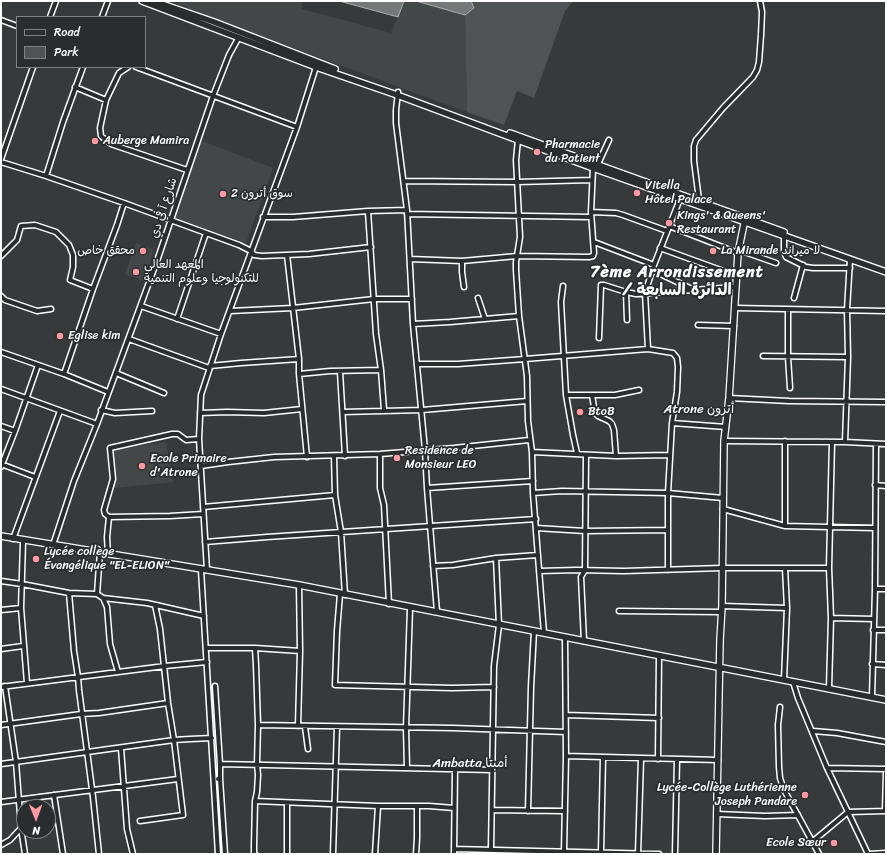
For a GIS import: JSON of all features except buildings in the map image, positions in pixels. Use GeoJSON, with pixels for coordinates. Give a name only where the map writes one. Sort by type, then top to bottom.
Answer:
{"type":"FeatureCollection","features":[{"type":"Feature","properties":{"kind":"main road"},"geometry":{"type":"LineString","coordinates":[[142,1],[240,35],[316,67],[398,94],[699,200],[784,236],[886,272]]}},
{"type":"Feature","properties":{"kind":"main road"},"geometry":{"type":"LineString","coordinates":[[153,1],[593,168],[680,199],[886,268]]}},
{"type":"Feature","properties":{"kind":"main road"},"geometry":{"type":"LineString","coordinates":[[716,854],[722,609],[724,441],[729,398],[738,252],[745,220]]}},
{"type":"Feature","properties":{"kind":"main road"},"geometry":{"type":"LineString","coordinates":[[1,536],[23,541],[100,552],[299,585],[343,595],[886,700]]}},
{"type":"Feature","properties":{"kind":"street"},"geometry":{"type":"LineString","coordinates":[[50,16],[56,1]]}},
{"type":"Feature","properties":{"kind":"street"},"geometry":{"type":"LineString","coordinates":[[102,16],[108,1]]}},
{"type":"Feature","properties":{"kind":"street"},"geometry":{"type":"LineString","coordinates":[[169,7],[173,1]]}},
{"type":"Feature","properties":{"kind":"street"},"geometry":{"type":"LineString","coordinates":[[699,200],[694,161],[694,146],[696,140],[726,104],[753,77],[759,62],[762,12],[760,1]]}},
{"type":"Feature","properties":{"kind":"street"},"geometry":{"type":"LineString","coordinates":[[1,20],[16,26]]}},
{"type":"Feature","properties":{"kind":"street","name":"شارع آ في دي"},"geometry":{"type":"LineString","coordinates":[[54,545],[74,481],[141,306],[213,96],[229,55],[240,35]]}},
{"type":"Feature","properties":{"kind":"street"},"geometry":{"type":"LineString","coordinates":[[218,854],[204,616],[205,542],[199,439],[201,395],[221,334],[296,127],[316,67]]}},
{"type":"Feature","properties":{"kind":"street"},"geometry":{"type":"LineString","coordinates":[[33,68],[1,160],[206,233],[251,251],[254,255],[309,254],[371,247]]}},
{"type":"Feature","properties":{"kind":"street"},"geometry":{"type":"LineString","coordinates":[[46,176],[63,122],[83,68]]}},
{"type":"Feature","properties":{"kind":"street"},"geometry":{"type":"LineString","coordinates":[[126,68],[119,73],[106,100],[100,128],[100,136],[111,144],[187,170]]}},
{"type":"Feature","properties":{"kind":"street"},"geometry":{"type":"LineString","coordinates":[[139,68],[296,127]]}},
{"type":"Feature","properties":{"kind":"street"},"geometry":{"type":"LineString","coordinates":[[75,87],[106,100]]}},
{"type":"Feature","properties":{"kind":"street"},"geometry":{"type":"LineString","coordinates":[[398,94],[396,123],[407,212],[413,324],[422,410],[432,566],[437,612]]}},
{"type":"Feature","properties":{"kind":"street"},"geometry":{"type":"LineString","coordinates":[[518,140],[516,160],[520,237],[516,270],[519,316],[527,376],[529,440],[532,452],[544,633]]}},
{"type":"Feature","properties":{"kind":"street"},"geometry":{"type":"LineString","coordinates":[[598,164],[609,140]]}},
{"type":"Feature","properties":{"kind":"street"},"geometry":{"type":"LineString","coordinates":[[410,260],[462,261],[517,256],[593,256],[594,242],[591,215],[593,168]]}},
{"type":"Feature","properties":{"kind":"street"},"geometry":{"type":"LineString","coordinates":[[404,181],[517,182],[592,180]]}},
{"type":"Feature","properties":{"kind":"street"},"geometry":{"type":"LineString","coordinates":[[648,349],[645,293],[660,248],[680,199]]}},
{"type":"Feature","properties":{"kind":"street"},"geometry":{"type":"LineString","coordinates":[[64,374],[124,203]]}},
{"type":"Feature","properties":{"kind":"street"},"geometry":{"type":"LineString","coordinates":[[263,217],[368,211],[519,217],[616,213],[668,228],[738,252],[776,262]]}},
{"type":"Feature","properties":{"kind":"street"},"geometry":{"type":"LineString","coordinates":[[368,211],[376,334],[381,370],[384,410]]}},
{"type":"Feature","properties":{"kind":"street"},"geometry":{"type":"LineString","coordinates":[[1,256],[17,240],[20,226],[35,225],[56,232],[69,245],[73,254],[73,267],[70,280],[93,289]]}},
{"type":"Feature","properties":{"kind":"street"},"geometry":{"type":"LineString","coordinates":[[176,319],[206,233]]}},
{"type":"Feature","properties":{"kind":"street"},"geometry":{"type":"LineString","coordinates":[[784,236],[784,252],[786,257],[803,266],[818,269],[850,268]]}},
{"type":"Feature","properties":{"kind":"street"},"geometry":{"type":"LineString","coordinates":[[594,242],[654,265]]}},
{"type":"Feature","properties":{"kind":"street"},"geometry":{"type":"LineString","coordinates":[[660,248],[737,276]]}},
{"type":"Feature","properties":{"kind":"street"},"geometry":{"type":"LineString","coordinates":[[287,255],[294,308],[299,359],[298,374],[307,457]]}},
{"type":"Feature","properties":{"kind":"street"},"geometry":{"type":"LineString","coordinates":[[846,442],[848,357],[847,310],[850,259]]}},
{"type":"Feature","properties":{"kind":"street"},"geometry":{"type":"LineString","coordinates":[[462,261],[464,287]]}},
{"type":"Feature","properties":{"kind":"street"},"geometry":{"type":"LineString","coordinates":[[794,298],[803,266]]}},
{"type":"Feature","properties":{"kind":"street"},"geometry":{"type":"LineString","coordinates":[[652,270],[694,290]]}},
{"type":"Feature","properties":{"kind":"street"},"geometry":{"type":"LineString","coordinates":[[599,338],[601,285],[636,294],[736,287]]}},
{"type":"Feature","properties":{"kind":"street"},"geometry":{"type":"LineString","coordinates":[[563,286],[561,302],[566,395],[572,436],[577,453]]}},
{"type":"Feature","properties":{"kind":"street"},"geometry":{"type":"LineString","coordinates":[[626,292],[627,320]]}},
{"type":"Feature","properties":{"kind":"street"},"geometry":{"type":"LineString","coordinates":[[1,296],[6,300],[37,311],[50,310]]}},
{"type":"Feature","properties":{"kind":"street"},"geometry":{"type":"LineString","coordinates":[[478,298],[485,319]]}},
{"type":"Feature","properties":{"kind":"street"},"geometry":{"type":"LineString","coordinates":[[230,311],[294,308],[374,300],[412,299]]}},
{"type":"Feature","properties":{"kind":"street"},"geometry":{"type":"LineString","coordinates":[[141,306],[221,334]]}},
{"type":"Feature","properties":{"kind":"street"},"geometry":{"type":"LineString","coordinates":[[735,308],[886,311]]}},
{"type":"Feature","properties":{"kind":"street"},"geometry":{"type":"LineString","coordinates":[[788,310],[790,388]]}},
{"type":"Feature","properties":{"kind":"street"},"geometry":{"type":"LineString","coordinates":[[413,324],[519,316]]}},
{"type":"Feature","properties":{"kind":"street"},"geometry":{"type":"LineString","coordinates":[[698,325],[734,326]]}},
{"type":"Feature","properties":{"kind":"street"},"geometry":{"type":"LineString","coordinates":[[129,339],[210,367],[241,363],[299,359]]}},
{"type":"Feature","properties":{"kind":"street"},"geometry":{"type":"LineString","coordinates":[[417,364],[458,364],[648,349],[673,353],[677,358],[677,392],[672,423],[668,493],[668,570]]}},
{"type":"Feature","properties":{"kind":"street"},"geometry":{"type":"LineString","coordinates":[[1,352],[64,374],[108,392]]}},
{"type":"Feature","properties":{"kind":"street"},"geometry":{"type":"LineString","coordinates":[[763,356],[848,357]]}},
{"type":"Feature","properties":{"kind":"street"},"geometry":{"type":"LineString","coordinates":[[35,477],[1,466],[38,365]]}},
{"type":"Feature","properties":{"kind":"street"},"geometry":{"type":"LineString","coordinates":[[298,374],[330,371],[381,370]]}},
{"type":"Feature","properties":{"kind":"street"},"geometry":{"type":"LineString","coordinates":[[340,372],[345,456]]}},
{"type":"Feature","properties":{"kind":"street"},"geometry":{"type":"LineString","coordinates":[[116,373],[164,393]]}},
{"type":"Feature","properties":{"kind":"street"},"geometry":{"type":"LineString","coordinates":[[1,389],[97,424]]}},
{"type":"Feature","properties":{"kind":"street"},"geometry":{"type":"LineString","coordinates":[[566,395],[615,394],[639,390]]}},
{"type":"Feature","properties":{"kind":"street"},"geometry":{"type":"LineString","coordinates":[[592,395],[595,413],[612,424],[614,430],[616,456]]}},
{"type":"Feature","properties":{"kind":"street"},"geometry":{"type":"LineString","coordinates":[[729,398],[789,401],[886,402]]}},
{"type":"Feature","properties":{"kind":"street"},"geometry":{"type":"LineString","coordinates":[[343,412],[422,410],[527,401]]}},
{"type":"Feature","properties":{"kind":"street"},"geometry":{"type":"LineString","coordinates":[[200,413],[264,413],[302,408]]}},
{"type":"Feature","properties":{"kind":"street"},"geometry":{"type":"LineString","coordinates":[[101,410],[115,413],[152,411]]}},
{"type":"Feature","properties":{"kind":"street"},"geometry":{"type":"LineString","coordinates":[[13,539],[60,411]]}},
{"type":"Feature","properties":{"kind":"street"},"geometry":{"type":"LineString","coordinates":[[672,423],[726,427]]}},
{"type":"Feature","properties":{"kind":"street"},"geometry":{"type":"LineString","coordinates":[[1,426],[15,431]]}},
{"type":"Feature","properties":{"kind":"street"},"geometry":{"type":"LineString","coordinates":[[199,439],[186,440],[178,434],[172,434],[110,448],[113,479],[104,510],[105,514],[109,517],[203,514]]}},
{"type":"Feature","properties":{"kind":"street"},"geometry":{"type":"LineString","coordinates":[[201,466],[274,457],[380,454],[529,440]]}},
{"type":"Feature","properties":{"kind":"street"},"geometry":{"type":"LineString","coordinates":[[724,441],[846,442],[886,444]]}},
{"type":"Feature","properties":{"kind":"street"},"geometry":{"type":"LineString","coordinates":[[785,441],[785,526]]}},
{"type":"Feature","properties":{"kind":"street"},"geometry":{"type":"LineString","coordinates":[[829,688],[831,618],[829,568],[832,442]]}},
{"type":"Feature","properties":{"kind":"street"},"geometry":{"type":"LineString","coordinates":[[872,697],[875,589],[876,444]]}},
{"type":"Feature","properties":{"kind":"street"},"geometry":{"type":"LineString","coordinates":[[532,452],[616,456],[670,454]]}},
{"type":"Feature","properties":{"kind":"street"},"geometry":{"type":"LineString","coordinates":[[380,454],[380,488],[384,505],[389,604]]}},
{"type":"Feature","properties":{"kind":"street"},"geometry":{"type":"LineString","coordinates":[[584,641],[582,577],[584,570],[586,455]]}},
{"type":"Feature","properties":{"kind":"street"},"geometry":{"type":"LineString","coordinates":[[334,456],[335,495],[341,532],[343,595],[337,631],[335,685],[452,688],[494,687]]}},
{"type":"Feature","properties":{"kind":"street"},"geometry":{"type":"LineString","coordinates":[[427,488],[533,481]]}},
{"type":"Feature","properties":{"kind":"street"},"geometry":{"type":"LineString","coordinates":[[875,485],[886,486]]}},
{"type":"Feature","properties":{"kind":"street"},"geometry":{"type":"LineString","coordinates":[[534,493],[562,491],[668,493],[723,498]]}},
{"type":"Feature","properties":{"kind":"street"},"geometry":{"type":"LineString","coordinates":[[203,507],[335,495]]}},
{"type":"Feature","properties":{"kind":"street"},"geometry":{"type":"LineString","coordinates":[[723,509],[785,526],[875,528]]}},
{"type":"Feature","properties":{"kind":"street"},"geometry":{"type":"LineString","coordinates":[[108,554],[107,536],[109,517]]}},
{"type":"Feature","properties":{"kind":"street"},"geometry":{"type":"LineString","coordinates":[[205,542],[536,518]]}},
{"type":"Feature","properties":{"kind":"street"},"geometry":{"type":"LineString","coordinates":[[536,528],[585,531],[668,530]]}},
{"type":"Feature","properties":{"kind":"street"},"geometry":{"type":"LineString","coordinates":[[23,541],[22,608],[27,684]]}},
{"type":"Feature","properties":{"kind":"street"},"geometry":{"type":"LineString","coordinates":[[97,594],[100,552]]}},
{"type":"Feature","properties":{"kind":"street"},"geometry":{"type":"LineString","coordinates":[[432,566],[453,565],[496,558],[538,555]]}},
{"type":"Feature","properties":{"kind":"street"},"geometry":{"type":"LineString","coordinates":[[491,849],[494,666],[499,625],[496,558]]}},
{"type":"Feature","properties":{"kind":"street"},"geometry":{"type":"LineString","coordinates":[[784,680],[787,608],[785,568]]}},
{"type":"Feature","properties":{"kind":"street"},"geometry":{"type":"LineString","coordinates":[[539,571],[829,568]]}},
{"type":"Feature","properties":{"kind":"street"},"geometry":{"type":"LineString","coordinates":[[1,581],[69,593],[97,594],[103,598],[155,605],[204,616]]}},
{"type":"Feature","properties":{"kind":"street"},"geometry":{"type":"LineString","coordinates":[[298,726],[300,651],[299,585]]}},
{"type":"Feature","properties":{"kind":"street"},"geometry":{"type":"LineString","coordinates":[[875,589],[886,589]]}},
{"type":"Feature","properties":{"kind":"street"},"geometry":{"type":"LineString","coordinates":[[69,593],[74,651],[99,854]]}},
{"type":"Feature","properties":{"kind":"street"},"geometry":{"type":"LineString","coordinates":[[103,598],[106,607],[110,644],[118,672]]}},
{"type":"Feature","properties":{"kind":"street"},"geometry":{"type":"LineString","coordinates":[[140,821],[183,815],[168,704],[165,666],[155,605]]}},
{"type":"Feature","properties":{"kind":"street"},"geometry":{"type":"LineString","coordinates":[[1,610],[22,608]]}},
{"type":"Feature","properties":{"kind":"street"},"geometry":{"type":"LineString","coordinates":[[406,768],[410,608]]}},
{"type":"Feature","properties":{"kind":"street"},"geometry":{"type":"LineString","coordinates":[[619,611],[787,608]]}},
{"type":"Feature","properties":{"kind":"street"},"geometry":{"type":"LineString","coordinates":[[831,618],[874,619]]}},
{"type":"Feature","properties":{"kind":"street"},"geometry":{"type":"LineString","coordinates":[[873,630],[886,630]]}},
{"type":"Feature","properties":{"kind":"street"},"geometry":{"type":"LineString","coordinates":[[528,811],[529,732],[534,631]]}},
{"type":"Feature","properties":{"kind":"street"},"geometry":{"type":"LineString","coordinates":[[564,851],[566,756],[565,637]]}},
{"type":"Feature","properties":{"kind":"street"},"geometry":{"type":"LineString","coordinates":[[1,649],[24,646]]}},
{"type":"Feature","properties":{"kind":"street"},"geometry":{"type":"LineString","coordinates":[[206,648],[255,648],[300,651]]}},
{"type":"Feature","properties":{"kind":"street"},"geometry":{"type":"LineString","coordinates":[[255,648],[258,725],[258,775],[255,801],[255,854]]}},
{"type":"Feature","properties":{"kind":"street"},"geometry":{"type":"LineString","coordinates":[[658,759],[659,656]]}},
{"type":"Feature","properties":{"kind":"street"},"geometry":{"type":"LineString","coordinates":[[18,799],[16,762],[3,687],[207,662]]}},
{"type":"Feature","properties":{"kind":"street"},"geometry":{"type":"LineString","coordinates":[[872,664],[886,665]]}},
{"type":"Feature","properties":{"kind":"street"},"geometry":{"type":"LineString","coordinates":[[794,682],[798,698],[813,731],[827,768],[868,854],[886,852]]}},
{"type":"Feature","properties":{"kind":"street"},"geometry":{"type":"LineString","coordinates":[[215,686],[225,854]]}},
{"type":"Feature","properties":{"kind":"street"},"geometry":{"type":"LineString","coordinates":[[1,725],[168,704]]}},
{"type":"Feature","properties":{"kind":"street"},"geometry":{"type":"LineString","coordinates":[[780,707],[778,726],[780,778],[784,790],[819,854]]}},
{"type":"Feature","properties":{"kind":"street"},"geometry":{"type":"LineString","coordinates":[[566,715],[659,718]]}},
{"type":"Feature","properties":{"kind":"street"},"geometry":{"type":"LineString","coordinates":[[258,725],[566,732]]}},
{"type":"Feature","properties":{"kind":"street"},"geometry":{"type":"LineString","coordinates":[[305,727],[308,749]]}},
{"type":"Feature","properties":{"kind":"street"},"geometry":{"type":"LineString","coordinates":[[333,854],[337,727]]}},
{"type":"Feature","properties":{"kind":"street"},"geometry":{"type":"LineString","coordinates":[[813,731],[843,734],[886,742]]}},
{"type":"Feature","properties":{"kind":"street"},"geometry":{"type":"LineString","coordinates":[[1,764],[190,738],[212,738]]}},
{"type":"Feature","properties":{"kind":"street"},"geometry":{"type":"LineString","coordinates":[[122,748],[127,829],[133,854]]}},
{"type":"Feature","properties":{"kind":"street"},"geometry":{"type":"LineString","coordinates":[[566,756],[718,760]]}},
{"type":"Feature","properties":{"kind":"street"},"geometry":{"type":"LineString","coordinates":[[601,852],[603,757]]}},
{"type":"Feature","properties":{"kind":"street"},"geometry":{"type":"LineString","coordinates":[[638,853],[641,758]]}},
{"type":"Feature","properties":{"kind":"street"},"geometry":{"type":"LineString","coordinates":[[675,854],[677,759]]}},
{"type":"Feature","properties":{"kind":"street"},"geometry":{"type":"LineString","coordinates":[[220,764],[492,770]]}},
{"type":"Feature","properties":{"kind":"street"},"geometry":{"type":"LineString","coordinates":[[455,768],[454,852],[491,849],[556,853],[564,851],[659,854]]}},
{"type":"Feature","properties":{"kind":"street"},"geometry":{"type":"LineString","coordinates":[[827,768],[886,770]]}},
{"type":"Feature","properties":{"kind":"street"},"geometry":{"type":"LineString","coordinates":[[812,842],[848,812],[885,811],[886,773]]}},
{"type":"Feature","properties":{"kind":"street"},"geometry":{"type":"LineString","coordinates":[[214,778],[220,778]]}},
{"type":"Feature","properties":{"kind":"street"},"geometry":{"type":"LineString","coordinates":[[25,799],[178,779]]}},
{"type":"Feature","properties":{"kind":"street"},"geometry":{"type":"LineString","coordinates":[[54,795],[63,854]]}},
{"type":"Feature","properties":{"kind":"street"},"geometry":{"type":"LineString","coordinates":[[1,802],[16,800]]}},
{"type":"Feature","properties":{"kind":"street"},"geometry":{"type":"LineString","coordinates":[[255,801],[454,808]]}},
{"type":"Feature","properties":{"kind":"street"},"geometry":{"type":"LineString","coordinates":[[287,803],[287,854]]}},
{"type":"Feature","properties":{"kind":"street"},"geometry":{"type":"LineString","coordinates":[[375,854],[378,806]]}},
{"type":"Feature","properties":{"kind":"street"},"geometry":{"type":"LineString","coordinates":[[416,854],[417,806]]}},
{"type":"Feature","properties":{"kind":"street"},"geometry":{"type":"LineString","coordinates":[[492,810],[565,811]]}},
{"type":"Feature","properties":{"kind":"street"},"geometry":{"type":"LineString","coordinates":[[717,814],[765,816],[798,815]]}},
{"type":"Feature","properties":{"kind":"street"},"geometry":{"type":"LineString","coordinates":[[1,845],[10,840],[16,833]]}},
{"type":"Feature","properties":{"kind":"street"},"geometry":{"type":"LineString","coordinates":[[23,839],[25,854]]}},
{"type":"Feature","properties":{"kind":"shaded area"},"geometry":{"type":"Polygon","coordinates":[[[178,1],[302,1],[302,9],[391,33],[404,1],[416,1],[465,15],[467,112],[199,13],[177,4],[178,1]]]}},
{"type":"Feature","properties":{"kind":"shaded area"},"geometry":{"type":"Polygon","coordinates":[[[339,1],[404,1],[398,17],[339,1]]]}},
{"type":"Feature","properties":{"kind":"shaded area"},"geometry":{"type":"Polygon","coordinates":[[[416,1],[471,1],[474,8],[465,15],[416,1]]]}},
{"type":"Feature","properties":{"kind":"shaded area","name":"سوق أترون 2"},"geometry":{"type":"Polygon","coordinates":[[[202,141],[273,168],[246,243],[175,218],[189,171],[202,141]]]}},
{"type":"Feature","properties":{"kind":"shaded area"},"geometry":{"type":"Polygon","coordinates":[[[136,243],[154,250],[144,281],[125,274],[136,243]]]}},
{"type":"Feature","properties":{"kind":"shaded area","name":"Ecole Primaire d'Atrone"},"geometry":{"type":"Polygon","coordinates":[[[166,442],[173,482],[114,488],[113,450],[166,442]]]}},
{"type":"Feature","properties":{"kind":"green space"},"geometry":{"type":"Polygon","coordinates":[[[471,1],[573,1],[565,11],[534,98],[517,91],[504,125],[467,112],[465,15],[474,8],[471,1]]]}},
{"type":"Feature","properties":{"kind":"waterway"},"geometry":{"type":"LineString","coordinates":[[212,696],[217,776]]}},
{"type":"Feature","properties":{"kind":"waterway"},"geometry":{"type":"LineString","coordinates":[[217,780],[219,815]]}},
{"type":"Feature","properties":{"kind":"waterway"},"geometry":{"type":"LineString","coordinates":[[219,818],[222,854]]}},
{"type":"Feature","properties":{"kind":"place","name":"Auberge Mamira"},"geometry":{"type":"Point","coordinates":[95,141]}},
{"type":"Feature","properties":{"kind":"place","name":"Pharmacie du Patient"},"geometry":{"type":"Point","coordinates":[537,152]}},
{"type":"Feature","properties":{"kind":"place","name":"Vitella Hôtel Palace"},"geometry":{"type":"Point","coordinates":[637,193]}},
{"type":"Feature","properties":{"kind":"place","name":"سوق أترون 2"},"geometry":{"type":"Point","coordinates":[223,194]}},
{"type":"Feature","properties":{"kind":"place","name":"Kings' & Queens' Restaurant"},"geometry":{"type":"Point","coordinates":[669,223]}},
{"type":"Feature","properties":{"kind":"place","name":"محقق خاص"},"geometry":{"type":"Point","coordinates":[143,251]}},
{"type":"Feature","properties":{"kind":"place","name":"La Mirande لا ميراند"},"geometry":{"type":"Point","coordinates":[713,251]}},
{"type":"Feature","properties":{"kind":"place","name":"المعهد العالي للتكنولوجيا وعلوم التنمية"},"geometry":{"type":"Point","coordinates":[136,272]}},
{"type":"Feature","properties":{"kind":"place","name":"Eglise kim"},"geometry":{"type":"Point","coordinates":[60,336]}},
{"type":"Feature","properties":{"kind":"place","name":"BtoB"},"geometry":{"type":"Point","coordinates":[580,412]}},
{"type":"Feature","properties":{"kind":"place","name":"Residence de Monsieur LEO"},"geometry":{"type":"Point","coordinates":[397,458]}},
{"type":"Feature","properties":{"kind":"place","name":"Ecole Primaire d'Atrone"},"geometry":{"type":"Point","coordinates":[142,466]}},
{"type":"Feature","properties":{"kind":"place","name":"Lycée collège Évangélique \"EL-ELION\""},"geometry":{"type":"Point","coordinates":[36,559]}},
{"type":"Feature","properties":{"kind":"place","name":"Lycée-Collège Luthérienne Joseph Pandare"},"geometry":{"type":"Point","coordinates":[805,795]}},
{"type":"Feature","properties":{"kind":"place","name":"Ecole Sœur"},"geometry":{"type":"Point","coordinates":[834,843]}},
{"type":"Feature","properties":{"kind":"district","name":"7ème Arrondissement / الدائرة السابعة"},"geometry":{"type":"Point","coordinates":[677,282]}},
{"type":"Feature","properties":{"kind":"district","name":"Atrone أترون"},"geometry":{"type":"Point","coordinates":[699,410]}},
{"type":"Feature","properties":{"kind":"district","name":"Ambatta أمبتا"},"geometry":{"type":"Point","coordinates":[470,764]}}]}
